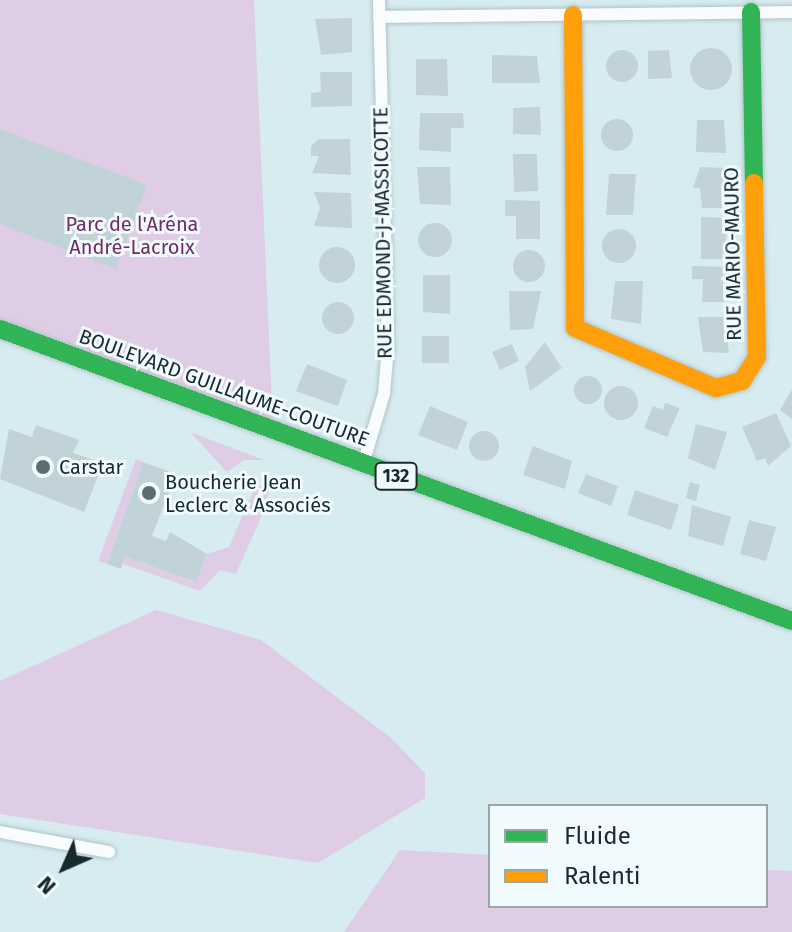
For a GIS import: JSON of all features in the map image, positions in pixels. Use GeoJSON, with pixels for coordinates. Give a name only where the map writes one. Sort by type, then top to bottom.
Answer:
{"type":"FeatureCollection","features":[{"type":"Feature","properties":{"kind":"street","name":"RUE EDMOND-J-MASSICOTTE"},"geometry":{"type":"LineString","coordinates":[[363,464],[384,394],[388,345],[379,0]]}},
{"type":"Feature","properties":{"kind":"street","name":"RUE MARIO-MAURO"},"geometry":{"type":"LineString","coordinates":[[573,15],[575,328],[716,388],[742,381],[757,357],[751,12]]}},
{"type":"Feature","properties":{"kind":"street"},"geometry":{"type":"LineString","coordinates":[[379,17],[792,12]]}},
{"type":"Feature","properties":{"kind":"street","name":"BOULEVARD GUILLAUME-COUTURE"},"geometry":{"type":"LineString","coordinates":[[0,329],[792,621]]}},
{"type":"Feature","properties":{"kind":"street"},"geometry":{"type":"LineString","coordinates":[[0,832],[109,852]]}},
{"type":"Feature","properties":{"kind":"green space","name":"Parc de l'Aréna André-Lacroix"},"geometry":{"type":"Polygon","coordinates":[[[0,0],[254,0],[273,427],[0,329],[0,0]]]}},
{"type":"Feature","properties":{"kind":"green space"},"geometry":{"type":"Polygon","coordinates":[[[190,432],[264,460],[244,460],[227,472],[190,432]]]}},
{"type":"Feature","properties":{"kind":"green space"},"geometry":{"type":"Polygon","coordinates":[[[136,459],[143,462],[107,564],[98,561],[136,459]]]}},
{"type":"Feature","properties":{"kind":"green space"},"geometry":{"type":"Polygon","coordinates":[[[256,485],[269,490],[266,506],[236,574],[220,570],[200,591],[123,564],[125,557],[195,582],[207,554],[229,547],[256,485]]]}},
{"type":"Feature","properties":{"kind":"green space"},"geometry":{"type":"Polygon","coordinates":[[[156,610],[261,640],[390,737],[425,773],[425,798],[318,863],[0,814],[0,681],[156,610]]]}},
{"type":"Feature","properties":{"kind":"green space"},"geometry":{"type":"Polygon","coordinates":[[[400,850],[488,855],[488,908],[768,908],[768,870],[792,871],[792,932],[344,932],[400,850]]]}},
{"type":"Feature","properties":{"kind":"building"},"geometry":{"type":"Polygon","coordinates":[[[352,18],[352,52],[321,55],[315,19],[352,18]]]}},
{"type":"Feature","properties":{"kind":"building"},"geometry":{"type":"Polygon","coordinates":[[[711,48],[725,55],[732,69],[725,83],[711,90],[697,83],[690,69],[697,55],[711,48]]]}},
{"type":"Feature","properties":{"kind":"building"},"geometry":{"type":"Polygon","coordinates":[[[622,50],[634,54],[638,66],[634,78],[622,82],[610,78],[606,66],[610,54],[622,50]]]}},
{"type":"Feature","properties":{"kind":"building"},"geometry":{"type":"Polygon","coordinates":[[[669,50],[672,78],[648,79],[648,51],[669,50]]]}},
{"type":"Feature","properties":{"kind":"building"},"geometry":{"type":"Polygon","coordinates":[[[492,55],[537,56],[540,83],[492,83],[492,55]]]}},
{"type":"Feature","properties":{"kind":"building"},"geometry":{"type":"Polygon","coordinates":[[[416,59],[447,59],[448,96],[416,95],[416,59]]]}},
{"type":"Feature","properties":{"kind":"building"},"geometry":{"type":"Polygon","coordinates":[[[320,72],[352,72],[352,106],[311,107],[311,93],[321,92],[320,72]]]}},
{"type":"Feature","properties":{"kind":"building"},"geometry":{"type":"Polygon","coordinates":[[[540,107],[541,135],[513,134],[513,108],[540,107]]]}},
{"type":"Feature","properties":{"kind":"building"},"geometry":{"type":"Polygon","coordinates":[[[420,113],[463,113],[464,128],[451,128],[451,152],[419,150],[420,113]]]}},
{"type":"Feature","properties":{"kind":"building"},"geometry":{"type":"Polygon","coordinates":[[[617,119],[628,124],[633,135],[628,146],[617,151],[606,146],[601,135],[606,124],[617,119]]]}},
{"type":"Feature","properties":{"kind":"building"},"geometry":{"type":"Polygon","coordinates":[[[697,120],[724,120],[726,153],[696,152],[697,120]]]}},
{"type":"Feature","properties":{"kind":"building"},"geometry":{"type":"Polygon","coordinates":[[[0,129],[147,185],[116,269],[0,224],[0,129]]]}},
{"type":"Feature","properties":{"kind":"building"},"geometry":{"type":"Polygon","coordinates":[[[319,139],[350,139],[351,175],[312,173],[319,156],[311,156],[311,146],[319,139]]]}},
{"type":"Feature","properties":{"kind":"building"},"geometry":{"type":"Polygon","coordinates":[[[513,154],[537,154],[538,191],[514,192],[513,154]]]}},
{"type":"Feature","properties":{"kind":"building"},"geometry":{"type":"Polygon","coordinates":[[[417,167],[450,167],[451,205],[420,204],[417,167]]]}},
{"type":"Feature","properties":{"kind":"building"},"geometry":{"type":"Polygon","coordinates":[[[700,167],[725,168],[727,208],[702,208],[700,188],[693,188],[700,167]]]}},
{"type":"Feature","properties":{"kind":"building"},"geometry":{"type":"Polygon","coordinates":[[[609,174],[636,174],[633,215],[606,215],[609,174]]]}},
{"type":"Feature","properties":{"kind":"building"},"geometry":{"type":"Polygon","coordinates":[[[314,192],[351,193],[352,228],[314,226],[320,208],[314,192]]]}},
{"type":"Feature","properties":{"kind":"building"},"geometry":{"type":"Polygon","coordinates":[[[505,200],[540,201],[540,239],[516,239],[516,216],[505,216],[505,200]]]}},
{"type":"Feature","properties":{"kind":"building"},"geometry":{"type":"Polygon","coordinates":[[[701,217],[728,218],[724,259],[701,259],[701,217]]]}},
{"type":"Feature","properties":{"kind":"building"},"geometry":{"type":"Polygon","coordinates":[[[435,223],[447,228],[452,240],[447,252],[435,257],[423,252],[418,240],[423,228],[435,223]]]}},
{"type":"Feature","properties":{"kind":"building"},"geometry":{"type":"Polygon","coordinates":[[[619,229],[631,234],[636,246],[631,258],[619,263],[607,258],[602,246],[607,234],[619,229]]]}},
{"type":"Feature","properties":{"kind":"building"},"geometry":{"type":"Polygon","coordinates":[[[337,247],[350,252],[355,265],[350,278],[337,283],[324,278],[319,265],[324,252],[337,247]]]}},
{"type":"Feature","properties":{"kind":"building"},"geometry":{"type":"Polygon","coordinates":[[[529,250],[541,254],[545,266],[541,278],[529,282],[517,278],[513,266],[517,254],[529,250]]]}},
{"type":"Feature","properties":{"kind":"building"},"geometry":{"type":"Polygon","coordinates":[[[692,266],[730,267],[724,302],[702,302],[703,279],[692,279],[692,266]]]}},
{"type":"Feature","properties":{"kind":"building"},"geometry":{"type":"Polygon","coordinates":[[[423,275],[450,275],[450,314],[423,312],[423,275]]]}},
{"type":"Feature","properties":{"kind":"building"},"geometry":{"type":"Polygon","coordinates":[[[615,281],[643,281],[641,324],[611,319],[615,281]]]}},
{"type":"Feature","properties":{"kind":"building"},"geometry":{"type":"Polygon","coordinates":[[[509,291],[541,291],[533,329],[510,330],[509,291]]]}},
{"type":"Feature","properties":{"kind":"building"},"geometry":{"type":"Polygon","coordinates":[[[338,302],[349,307],[354,318],[349,329],[338,334],[327,329],[322,318],[327,307],[338,302]]]}},
{"type":"Feature","properties":{"kind":"building"},"geometry":{"type":"Polygon","coordinates":[[[698,317],[725,317],[729,353],[703,352],[698,317]]]}},
{"type":"Feature","properties":{"kind":"building"},"geometry":{"type":"Polygon","coordinates":[[[422,336],[449,336],[449,363],[422,363],[422,336]]]}},
{"type":"Feature","properties":{"kind":"building"},"geometry":{"type":"Polygon","coordinates":[[[545,342],[562,368],[530,391],[525,367],[545,342]]]}},
{"type":"Feature","properties":{"kind":"building"},"geometry":{"type":"Polygon","coordinates":[[[512,344],[519,361],[500,370],[492,352],[512,344]]]}},
{"type":"Feature","properties":{"kind":"building"},"geometry":{"type":"Polygon","coordinates":[[[307,364],[347,380],[338,406],[296,391],[307,364]]]}},
{"type":"Feature","properties":{"kind":"building"},"geometry":{"type":"Polygon","coordinates":[[[588,376],[598,380],[602,390],[598,400],[588,404],[578,400],[574,390],[578,380],[588,376]]]}},
{"type":"Feature","properties":{"kind":"building"},"geometry":{"type":"Polygon","coordinates":[[[621,386],[633,391],[638,403],[633,415],[621,420],[609,415],[604,403],[609,391],[621,386]]]}},
{"type":"Feature","properties":{"kind":"building"},"geometry":{"type":"Polygon","coordinates":[[[792,389],[792,419],[780,410],[792,389]]]}},
{"type":"Feature","properties":{"kind":"building"},"geometry":{"type":"Polygon","coordinates":[[[665,403],[680,408],[667,437],[644,428],[653,406],[663,410],[665,403]]]}},
{"type":"Feature","properties":{"kind":"building"},"geometry":{"type":"Polygon","coordinates":[[[430,406],[468,422],[457,450],[418,435],[430,406]]]}},
{"type":"Feature","properties":{"kind":"building"},"geometry":{"type":"Polygon","coordinates":[[[776,413],[791,446],[768,466],[765,458],[757,461],[742,427],[776,413]]]}},
{"type":"Feature","properties":{"kind":"building"},"geometry":{"type":"Polygon","coordinates":[[[696,424],[727,432],[715,470],[688,458],[696,424]]]}},
{"type":"Feature","properties":{"kind":"building"},"geometry":{"type":"Polygon","coordinates":[[[36,425],[79,440],[73,453],[103,463],[84,512],[0,479],[9,429],[32,437],[36,425]]]}},
{"type":"Feature","properties":{"kind":"building"},"geometry":{"type":"Polygon","coordinates":[[[484,431],[495,435],[499,446],[495,457],[484,461],[473,457],[469,446],[473,435],[484,431]]]}},
{"type":"Feature","properties":{"kind":"building"},"geometry":{"type":"Polygon","coordinates":[[[533,446],[572,461],[565,489],[523,475],[533,446]]]}},
{"type":"Feature","properties":{"kind":"building"},"geometry":{"type":"Polygon","coordinates":[[[143,462],[176,474],[152,536],[166,541],[170,532],[207,554],[196,582],[125,557],[121,569],[107,564],[143,462]]]}},
{"type":"Feature","properties":{"kind":"building"},"geometry":{"type":"Polygon","coordinates":[[[586,474],[618,486],[611,506],[578,493],[586,474]]]}},
{"type":"Feature","properties":{"kind":"building"},"geometry":{"type":"Polygon","coordinates":[[[690,482],[700,485],[696,501],[686,498],[690,482]]]}},
{"type":"Feature","properties":{"kind":"building"},"geometry":{"type":"Polygon","coordinates":[[[635,490],[679,505],[671,530],[627,515],[635,490]]]}},
{"type":"Feature","properties":{"kind":"building"},"geometry":{"type":"Polygon","coordinates":[[[692,505],[731,517],[723,546],[688,536],[692,505]]]}},
{"type":"Feature","properties":{"kind":"building"},"geometry":{"type":"Polygon","coordinates":[[[749,520],[776,527],[766,561],[740,554],[749,520]]]}},
{"type":"Feature","properties":{"kind":"traffic: fast"},"geometry":{"type":"LineString","coordinates":[[751,12],[754,183]]}},
{"type":"Feature","properties":{"kind":"traffic: fast"},"geometry":{"type":"LineString","coordinates":[[0,329],[792,621]]}},
{"type":"Feature","properties":{"kind":"traffic: slow"},"geometry":{"type":"LineString","coordinates":[[573,15],[575,328],[716,388],[742,381],[757,357],[754,183]]}},
{"type":"Feature","properties":{"kind":"place","name":"Carstar"},"geometry":{"type":"Point","coordinates":[43,467]}},
{"type":"Feature","properties":{"kind":"place","name":"Boucherie Jean Leclerc & Associés"},"geometry":{"type":"Point","coordinates":[149,493]}}]}
